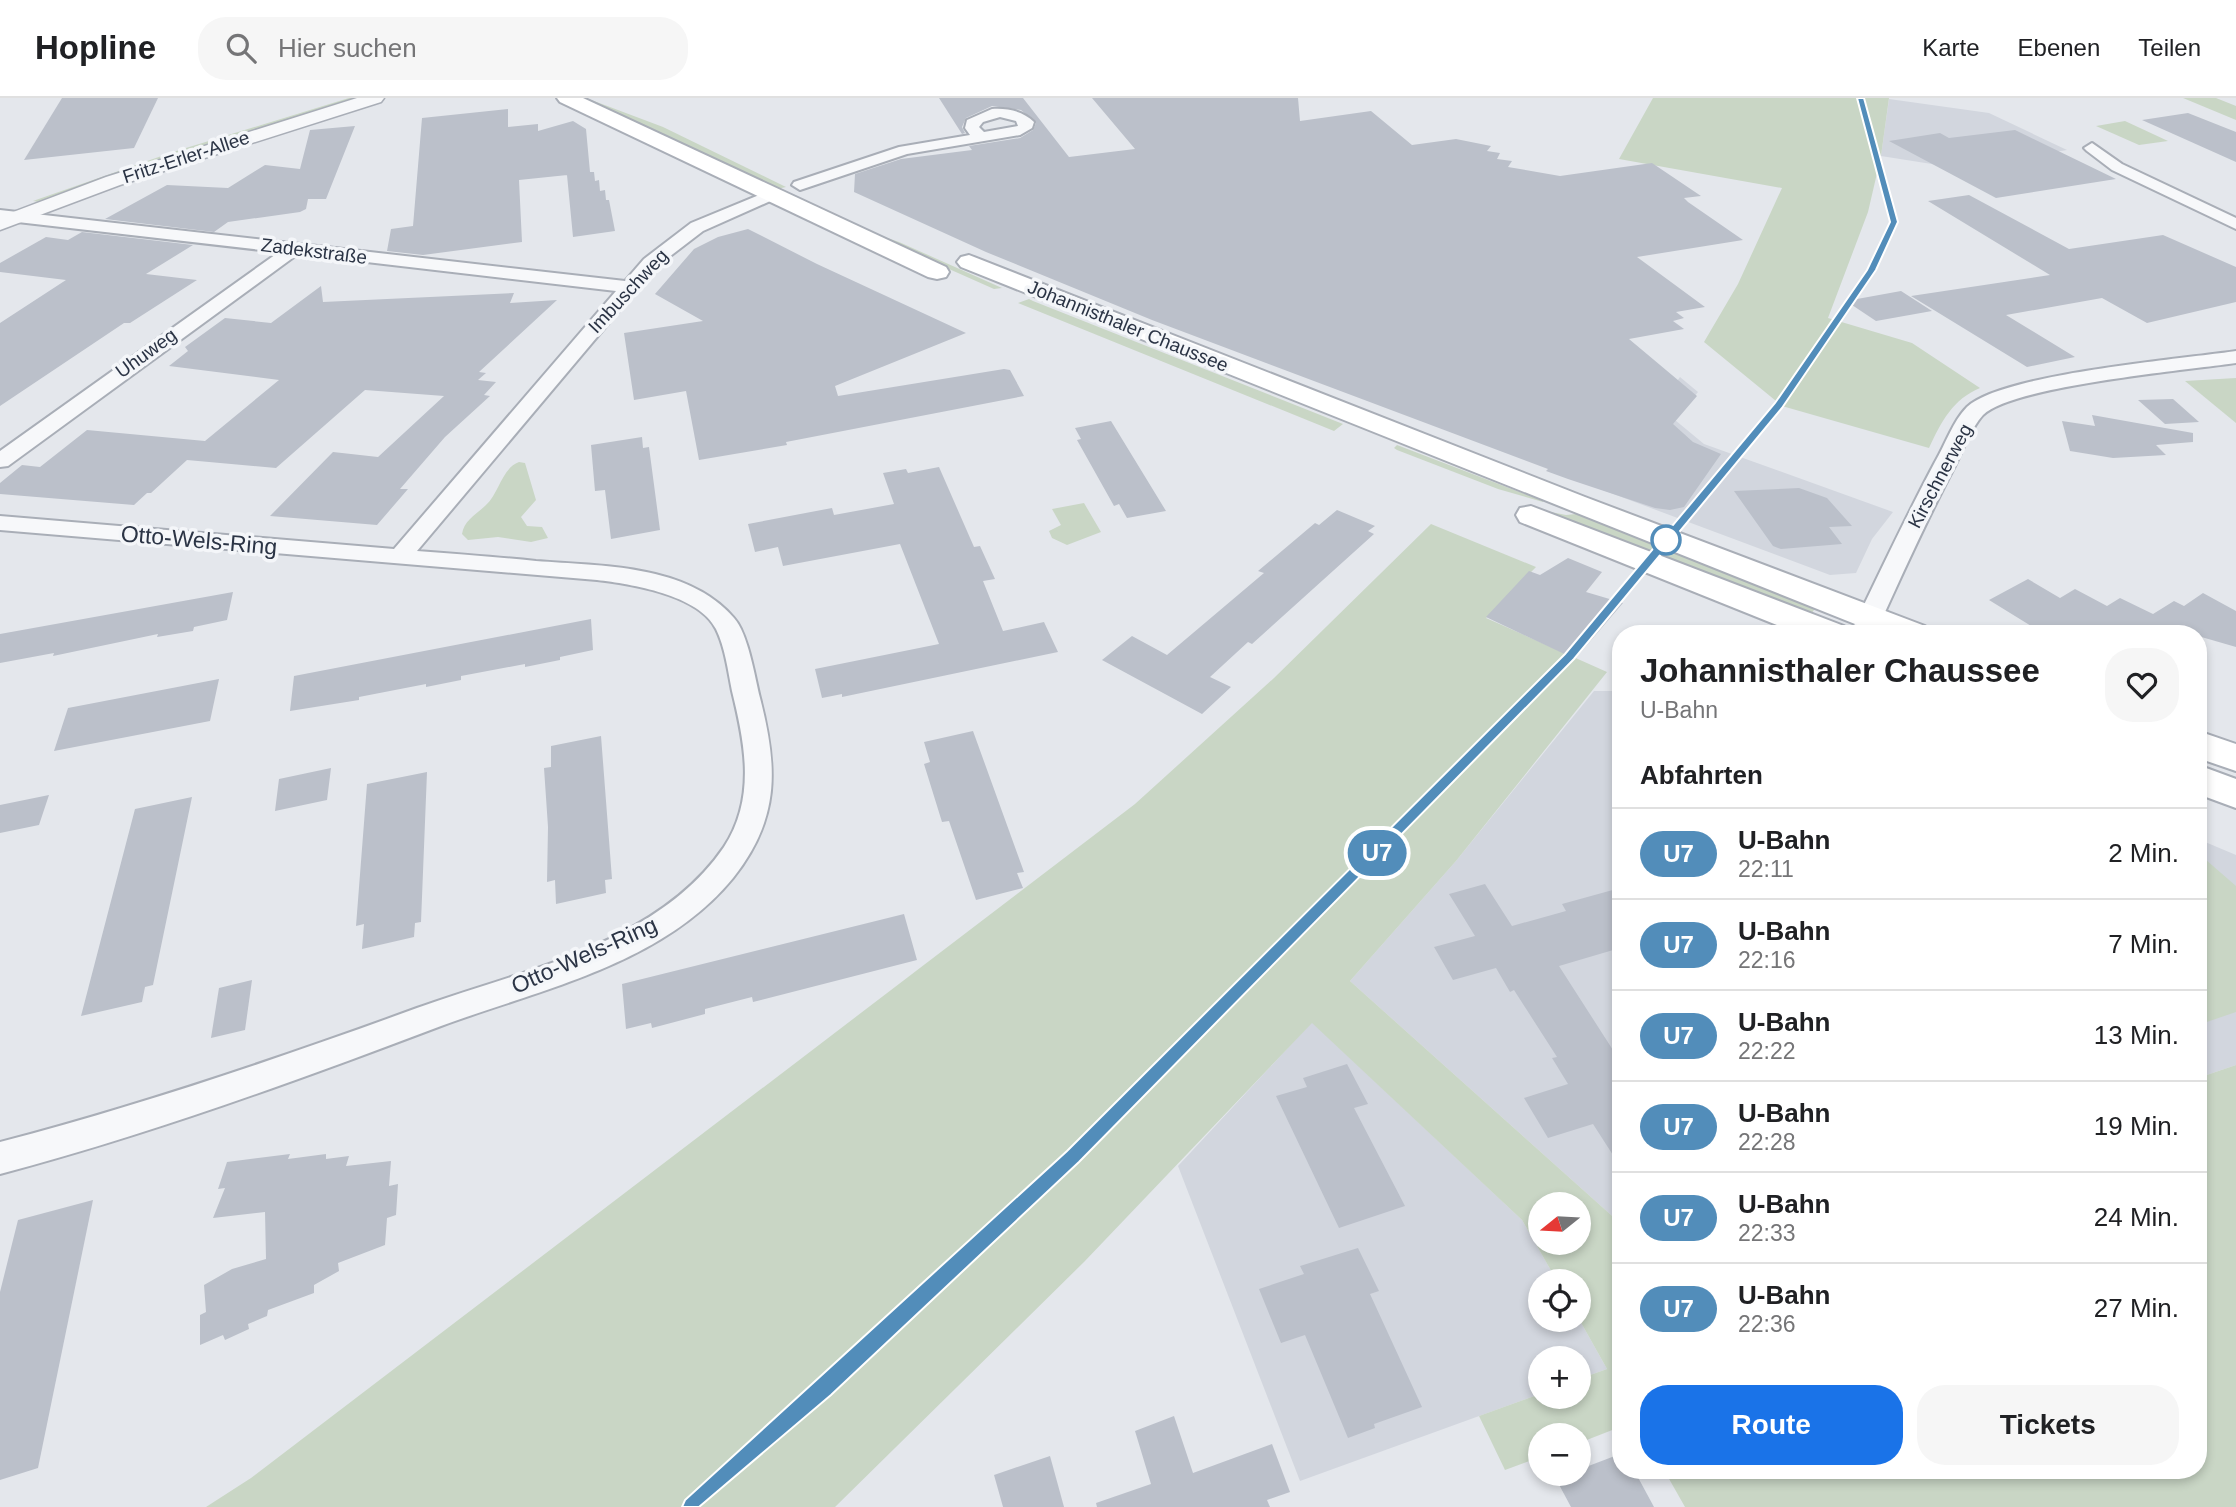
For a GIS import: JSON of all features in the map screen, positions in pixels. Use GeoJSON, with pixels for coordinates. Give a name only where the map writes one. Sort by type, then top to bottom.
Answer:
{"type":"FeatureCollection","features":[{"type":"Feature","properties":{"kind":"main road","name":"Johannisthaler Chaussee"},"geometry":{"type":"LineString","coordinates":[[567,98],[646,133],[771,195],[1594,511],[1866,625]]}},
{"type":"Feature","properties":{"kind":"main road","name":"Johannisthaler Chaussee"},"geometry":{"type":"LineString","coordinates":[[609,98],[800,185],[953,267],[1030,313]]}},
{"type":"Feature","properties":{"kind":"main road","name":"Imbuschweg"},"geometry":{"type":"LineString","coordinates":[[771,195],[800,185]]}},
{"type":"Feature","properties":{"kind":"main road"},"geometry":{"type":"LineString","coordinates":[[1339,438],[1809,625]]}},
{"type":"Feature","properties":{"kind":"main road"},"geometry":{"type":"LineString","coordinates":[[2207,747],[2236,758]]}},
{"type":"Feature","properties":{"kind":"main road"},"geometry":{"type":"LineString","coordinates":[[2207,783],[2236,794]]}},
{"type":"Feature","properties":{"kind":"street","name":"Fritz-Erler-Allee"},"geometry":{"type":"LineString","coordinates":[[4,216],[154,155],[338,98]]}},
{"type":"Feature","properties":{"kind":"street","name":"Fritz-Erler-Allee"},"geometry":{"type":"LineString","coordinates":[[4,216],[195,153],[375,98]]}},
{"type":"Feature","properties":{"kind":"street","name":"Imbuschweg"},"geometry":{"type":"LineString","coordinates":[[800,185],[904,150],[1020,131]]}},
{"type":"Feature","properties":{"kind":"street"},"geometry":{"type":"LineString","coordinates":[[2092,148],[2117,167],[2236,224]]}},
{"type":"Feature","properties":{"kind":"street","name":"Imbuschweg"},"geometry":{"type":"LineString","coordinates":[[400,556],[628,287],[673,243],[696,227],[771,195]]}},
{"type":"Feature","properties":{"kind":"street","name":"Zadekstraße"},"geometry":{"type":"LineString","coordinates":[[4,216],[628,287]]}},
{"type":"Feature","properties":{"kind":"street","name":"Uhuweg"},"geometry":{"type":"LineString","coordinates":[[0,461],[294,249]]}},
{"type":"Feature","properties":{"kind":"street","name":"Kirschnerweg"},"geometry":{"type":"LineString","coordinates":[[1866,625],[1917,515],[1961,433],[1974,412],[1986,403],[2034,386],[2236,357]]}},
{"type":"Feature","properties":{"kind":"street","name":"Otto-Wels-Ring"},"geometry":{"type":"LineString","coordinates":[[0,523],[645,578],[683,590],[713,610],[727,625],[757,750],[760,782],[749,826],[737,850],[716,877],[660,924],[590,958],[259,1080],[137,1119],[0,1158]]}},
{"type":"Feature","properties":{"kind":"shaded area"},"geometry":{"type":"Polygon","coordinates":[[[1889,99],[1989,113],[2067,150],[1957,168],[1881,156],[1889,99]]]}},
{"type":"Feature","properties":{"kind":"shaded area"},"geometry":{"type":"Polygon","coordinates":[[[1680,377],[1698,392],[1675,420],[1704,444],[1893,512],[1872,539],[1856,573],[1830,575],[1600,489],[1680,377]]]}},
{"type":"Feature","properties":{"kind":"shaded area"},"geometry":{"type":"Polygon","coordinates":[[[1594,691],[1612,691],[1612,1216],[1591,1197],[1591,1192],[1585,1192],[1350,981],[1456,861],[1594,691]]]}},
{"type":"Feature","properties":{"kind":"shaded area"},"geometry":{"type":"Polygon","coordinates":[[[2207,843],[2236,855],[2236,1065],[2207,1075],[2207,843]]]}},
{"type":"Feature","properties":{"kind":"shaded area"},"geometry":{"type":"Polygon","coordinates":[[[1312,1022],[1522,1220],[1528,1230],[1528,1255],[1542,1255],[1550,1269],[1528,1269],[1528,1332],[1586,1332],[1607,1369],[1591,1375],[1591,1346],[1528,1346],[1528,1398],[1300,1481],[1178,1166],[1312,1022]]]}},
{"type":"Feature","properties":{"kind":"green space"},"geometry":{"type":"Polygon","coordinates":[[[349,98],[365,98],[45,203],[33,201],[173,152],[349,98]]]}},
{"type":"Feature","properties":{"kind":"green space"},"geometry":{"type":"Polygon","coordinates":[[[579,98],[586,98],[663,127],[786,187],[777,189],[579,98]]]}},
{"type":"Feature","properties":{"kind":"green space"},"geometry":{"type":"Polygon","coordinates":[[[1653,98],[1889,98],[1881,156],[1868,212],[1828,318],[1912,343],[1980,388],[1955,405],[1943,420],[1929,448],[1782,406],[1704,342],[1738,284],[1782,188],[1619,159],[1653,98]]]}},
{"type":"Feature","properties":{"kind":"green space"},"geometry":{"type":"Polygon","coordinates":[[[2183,98],[2216,98],[2236,106],[2236,120],[2183,98]]]}},
{"type":"Feature","properties":{"kind":"green space"},"geometry":{"type":"Polygon","coordinates":[[[2125,121],[2168,141],[2139,145],[2096,126],[2125,121]]]}},
{"type":"Feature","properties":{"kind":"green space"},"geometry":{"type":"Polygon","coordinates":[[[850,225],[899,242],[1002,288],[994,289],[850,225]]]}},
{"type":"Feature","properties":{"kind":"green space"},"geometry":{"type":"Polygon","coordinates":[[[1029,299],[1343,424],[1334,431],[1018,303],[1029,299]]]}},
{"type":"Feature","properties":{"kind":"green space"},"geometry":{"type":"Polygon","coordinates":[[[2236,378],[2236,423],[2185,381],[2236,378]]]}},
{"type":"Feature","properties":{"kind":"green space"},"geometry":{"type":"Polygon","coordinates":[[[1397,445],[1543,502],[1498,489],[1397,450],[1394,448],[1397,445]]]}},
{"type":"Feature","properties":{"kind":"green space"},"geometry":{"type":"Polygon","coordinates":[[[519,462],[525,463],[536,500],[521,517],[527,526],[542,527],[548,538],[531,542],[498,537],[468,540],[462,534],[465,525],[490,500],[508,470],[519,462]]]}},
{"type":"Feature","properties":{"kind":"green space"},"geometry":{"type":"Polygon","coordinates":[[[1084,503],[1101,532],[1067,545],[1052,538],[1049,531],[1061,525],[1052,509],[1084,503]]]}},
{"type":"Feature","properties":{"kind":"green space"},"geometry":{"type":"Polygon","coordinates":[[[1544,512],[1576,514],[1816,607],[1809,617],[1544,512]]]}},
{"type":"Feature","properties":{"kind":"green space"},"geometry":{"type":"Polygon","coordinates":[[[1431,524],[1536,567],[1486,618],[1607,672],[1456,861],[1350,981],[1585,1192],[1528,1192],[1528,1230],[1522,1220],[1312,1023],[1084,1262],[835,1507],[206,1507],[251,1478],[1135,804],[1274,678],[1431,524]]]}},
{"type":"Feature","properties":{"kind":"green space"},"geometry":{"type":"Polygon","coordinates":[[[2207,861],[2236,886],[2236,1012],[2207,1022],[2207,861]]]}},
{"type":"Feature","properties":{"kind":"green space"},"geometry":{"type":"Polygon","coordinates":[[[2236,1065],[2236,1507],[1685,1507],[1669,1479],[2207,1479],[2207,1075],[2236,1065]]]}},
{"type":"Feature","properties":{"kind":"green space"},"geometry":{"type":"Polygon","coordinates":[[[1591,1197],[1612,1216],[1612,1430],[1591,1438],[1591,1423],[1528,1423],[1528,1461],[1505,1470],[1479,1416],[1528,1398],[1528,1409],[1591,1409],[1591,1375],[1607,1369],[1586,1332],[1591,1332],[1591,1269],[1550,1269],[1542,1255],[1591,1255],[1591,1197]]]}},
{"type":"Feature","properties":{"kind":"building"},"geometry":{"type":"Polygon","coordinates":[[[62,98],[158,98],[134,148],[24,160],[62,98]]]}},
{"type":"Feature","properties":{"kind":"building"},"geometry":{"type":"Polygon","coordinates":[[[939,98],[1023,98],[1069,157],[1135,149],[1092,98],[1298,98],[1300,121],[1371,111],[1412,145],[1456,139],[1491,146],[1487,151],[1500,153],[1497,159],[1512,161],[1508,167],[1560,176],[1652,163],[1701,196],[1684,198],[1688,202],[1743,240],[1637,257],[1705,307],[1676,312],[1684,318],[1673,321],[1684,329],[1629,339],[1697,396],[1673,424],[1693,442],[1721,454],[1684,507],[1670,510],[1655,508],[1546,471],[1548,469],[1152,320],[986,252],[854,192],[855,174],[901,159],[972,150],[969,146],[1020,138],[1033,130],[1036,123],[1021,110],[992,106],[966,118],[962,127],[965,133],[962,134],[939,98]]]}},
{"type":"Feature","properties":{"kind":"building"},"geometry":{"type":"Polygon","coordinates":[[[508,109],[508,127],[538,124],[538,131],[573,121],[586,129],[590,172],[594,172],[595,181],[599,180],[600,191],[605,190],[615,231],[573,237],[567,175],[519,180],[522,242],[423,255],[387,251],[391,229],[413,226],[422,118],[508,109]]]}},
{"type":"Feature","properties":{"kind":"building"},"geometry":{"type":"Polygon","coordinates":[[[2188,113],[2236,132],[2236,162],[2142,120],[2188,113]]]}},
{"type":"Feature","properties":{"kind":"building"},"geometry":{"type":"Polygon","coordinates":[[[355,126],[326,199],[308,199],[306,209],[300,212],[228,222],[214,232],[105,219],[167,185],[228,188],[265,165],[300,169],[310,130],[355,126]]]}},
{"type":"Feature","properties":{"kind":"building"},"geometry":{"type":"Polygon","coordinates":[[[2015,130],[2116,179],[1996,198],[1889,141],[1940,133],[1949,138],[2015,130]]]}},
{"type":"Feature","properties":{"kind":"building"},"geometry":{"type":"Polygon","coordinates":[[[1969,195],[2069,249],[2163,235],[2236,267],[2236,302],[2147,323],[2102,298],[2006,315],[2075,357],[2027,367],[1911,296],[2050,275],[1928,201],[1969,195]]]}},
{"type":"Feature","properties":{"kind":"building"},"geometry":{"type":"Polygon","coordinates":[[[748,229],[966,333],[835,386],[838,396],[1004,369],[1010,370],[1024,396],[786,442],[787,445],[699,460],[686,391],[634,400],[624,333],[703,321],[655,294],[694,249],[718,237],[748,229]]]}},
{"type":"Feature","properties":{"kind":"building"},"geometry":{"type":"Polygon","coordinates":[[[82,232],[193,245],[146,274],[197,280],[130,323],[124,323],[0,406],[0,323],[66,280],[0,272],[0,263],[46,237],[68,240],[82,232]]]}},
{"type":"Feature","properties":{"kind":"building"},"geometry":{"type":"Polygon","coordinates":[[[321,286],[323,302],[514,293],[510,303],[557,300],[479,372],[486,373],[478,380],[496,382],[484,395],[490,396],[445,437],[400,489],[408,489],[377,525],[270,516],[333,452],[378,457],[444,396],[365,390],[276,468],[187,460],[134,505],[0,494],[0,483],[22,465],[40,467],[87,430],[205,441],[279,380],[169,366],[188,351],[185,347],[225,318],[271,323],[321,286]]]}},
{"type":"Feature","properties":{"kind":"building"},"geometry":{"type":"Polygon","coordinates":[[[1901,291],[1932,311],[1876,321],[1846,301],[1901,291]]]}},
{"type":"Feature","properties":{"kind":"building"},"geometry":{"type":"Polygon","coordinates":[[[2173,399],[2199,422],[2165,424],[2138,400],[2173,399]]]}},
{"type":"Feature","properties":{"kind":"building"},"geometry":{"type":"Polygon","coordinates":[[[2092,415],[2193,433],[2193,442],[2156,445],[2166,455],[2113,458],[2070,451],[2062,421],[2095,426],[2092,415]]]}},
{"type":"Feature","properties":{"kind":"building"},"geometry":{"type":"Polygon","coordinates":[[[1111,421],[1166,511],[1127,518],[1119,504],[1114,506],[1077,440],[1081,439],[1075,428],[1111,421]]]}},
{"type":"Feature","properties":{"kind":"building"},"geometry":{"type":"Polygon","coordinates":[[[642,437],[643,448],[649,447],[660,530],[611,539],[605,490],[595,491],[591,445],[642,437]]]}},
{"type":"Feature","properties":{"kind":"building"},"geometry":{"type":"Polygon","coordinates":[[[939,467],[974,547],[980,546],[995,579],[983,581],[1003,631],[1044,622],[1058,652],[842,697],[842,694],[822,698],[815,669],[939,644],[900,544],[783,566],[778,547],[755,552],[748,524],[832,508],[834,515],[894,504],[883,473],[906,469],[908,473],[939,467]]]}},
{"type":"Feature","properties":{"kind":"building"},"geometry":{"type":"Polygon","coordinates":[[[1799,488],[1827,498],[1852,526],[1829,527],[1842,544],[1781,549],[1773,546],[1734,491],[1799,488]]]}},
{"type":"Feature","properties":{"kind":"building"},"geometry":{"type":"Polygon","coordinates":[[[1337,510],[1375,526],[1368,531],[1374,534],[1252,644],[1248,642],[1210,677],[1231,687],[1202,714],[1102,660],[1132,636],[1167,655],[1264,573],[1258,571],[1315,523],[1319,525],[1337,510]]]}},
{"type":"Feature","properties":{"kind":"building"},"geometry":{"type":"Polygon","coordinates":[[[1568,558],[1602,572],[1586,592],[1623,603],[1575,659],[1486,617],[1529,571],[1540,575],[1568,558]]]}},
{"type":"Feature","properties":{"kind":"building"},"geometry":{"type":"Polygon","coordinates":[[[2028,579],[2060,598],[2075,589],[2107,606],[2120,598],[2153,614],[2174,601],[2184,606],[2203,593],[2236,611],[2236,647],[2207,639],[2207,625],[2029,625],[1989,600],[2028,579]]]}},
{"type":"Feature","properties":{"kind":"building"},"geometry":{"type":"Polygon","coordinates":[[[233,592],[227,620],[194,627],[193,631],[157,637],[158,634],[53,656],[54,653],[0,663],[0,634],[233,592]]]}},
{"type":"Feature","properties":{"kind":"building"},"geometry":{"type":"Polygon","coordinates":[[[591,619],[593,650],[525,667],[525,664],[461,676],[461,680],[426,687],[426,684],[359,697],[359,700],[290,711],[294,676],[591,619]]]}},
{"type":"Feature","properties":{"kind":"building"},"geometry":{"type":"Polygon","coordinates":[[[219,679],[210,721],[54,751],[68,708],[219,679]]]}},
{"type":"Feature","properties":{"kind":"building"},"geometry":{"type":"Polygon","coordinates":[[[973,731],[1024,872],[1017,873],[1023,888],[976,900],[949,821],[942,822],[924,764],[930,762],[924,742],[973,731]]]}},
{"type":"Feature","properties":{"kind":"building"},"geometry":{"type":"Polygon","coordinates":[[[601,736],[612,879],[605,880],[606,893],[556,904],[555,880],[547,882],[548,827],[544,768],[551,767],[551,746],[601,736]]]}},
{"type":"Feature","properties":{"kind":"building"},"geometry":{"type":"Polygon","coordinates":[[[331,768],[327,800],[275,811],[279,779],[331,768]]]}},
{"type":"Feature","properties":{"kind":"building"},"geometry":{"type":"Polygon","coordinates":[[[427,772],[421,922],[415,923],[414,937],[362,949],[364,924],[356,926],[367,784],[427,772]]]}},
{"type":"Feature","properties":{"kind":"building"},"geometry":{"type":"Polygon","coordinates":[[[49,795],[39,825],[0,833],[0,805],[49,795]]]}},
{"type":"Feature","properties":{"kind":"building"},"geometry":{"type":"Polygon","coordinates":[[[192,797],[153,985],[145,987],[142,1002],[81,1016],[135,809],[192,797]]]}},
{"type":"Feature","properties":{"kind":"building"},"geometry":{"type":"Polygon","coordinates":[[[1485,884],[1512,926],[1566,911],[1562,904],[1612,890],[1612,950],[1559,966],[1612,1049],[1612,1154],[1593,1124],[1548,1138],[1524,1098],[1568,1084],[1552,1058],[1557,1057],[1514,990],[1510,992],[1496,968],[1453,980],[1434,947],[1475,936],[1449,894],[1485,884]]]}},
{"type":"Feature","properties":{"kind":"building"},"geometry":{"type":"Polygon","coordinates":[[[904,914],[917,960],[753,1002],[752,997],[705,1009],[705,1014],[652,1028],[651,1023],[626,1029],[622,984],[904,914]]]}},
{"type":"Feature","properties":{"kind":"building"},"geometry":{"type":"Polygon","coordinates":[[[252,980],[245,1030],[211,1038],[219,988],[252,980]]]}},
{"type":"Feature","properties":{"kind":"building"},"geometry":{"type":"Polygon","coordinates":[[[1347,1064],[1368,1104],[1354,1108],[1405,1206],[1339,1228],[1276,1096],[1307,1087],[1303,1078],[1347,1064]]]}},
{"type":"Feature","properties":{"kind":"building"},"geometry":{"type":"Polygon","coordinates":[[[290,1154],[288,1159],[326,1154],[326,1159],[349,1156],[346,1166],[391,1161],[389,1186],[398,1184],[396,1215],[387,1218],[385,1245],[338,1263],[339,1271],[314,1285],[314,1293],[268,1310],[267,1316],[248,1324],[249,1329],[225,1340],[223,1335],[200,1345],[200,1315],[206,1312],[204,1285],[232,1269],[266,1259],[265,1212],[213,1218],[225,1188],[218,1189],[227,1162],[290,1154]]]}},
{"type":"Feature","properties":{"kind":"building"},"geometry":{"type":"Polygon","coordinates":[[[93,1200],[38,1468],[0,1480],[0,1292],[18,1220],[93,1200]]]}},
{"type":"Feature","properties":{"kind":"building"},"geometry":{"type":"Polygon","coordinates":[[[1358,1248],[1379,1291],[1370,1294],[1422,1407],[1374,1424],[1375,1428],[1348,1438],[1305,1335],[1281,1343],[1259,1289],[1304,1274],[1300,1266],[1358,1248]]]}},
{"type":"Feature","properties":{"kind":"building"},"geometry":{"type":"Polygon","coordinates":[[[1174,1416],[1193,1473],[1272,1444],[1290,1492],[1267,1500],[1270,1507],[1097,1507],[1096,1503],[1151,1484],[1135,1431],[1174,1416]]]}},
{"type":"Feature","properties":{"kind":"building"},"geometry":{"type":"Polygon","coordinates":[[[1050,1456],[1064,1507],[1003,1507],[994,1475],[1050,1456]]]}},
{"type":"Feature","properties":{"kind":"building"},"geometry":{"type":"Polygon","coordinates":[[[1612,1457],[1612,1479],[1639,1479],[1654,1507],[1571,1507],[1560,1486],[1591,1486],[1591,1465],[1612,1457]]]}},
{"type":"Feature","properties":{"kind":"metro line","name":"U7"},"geometry":{"type":"LineString","coordinates":[[692,1507],[1073,1157],[1233,999],[1570,657],[1779,405],[1872,270],[1894,222],[1860,98]]}}]}
